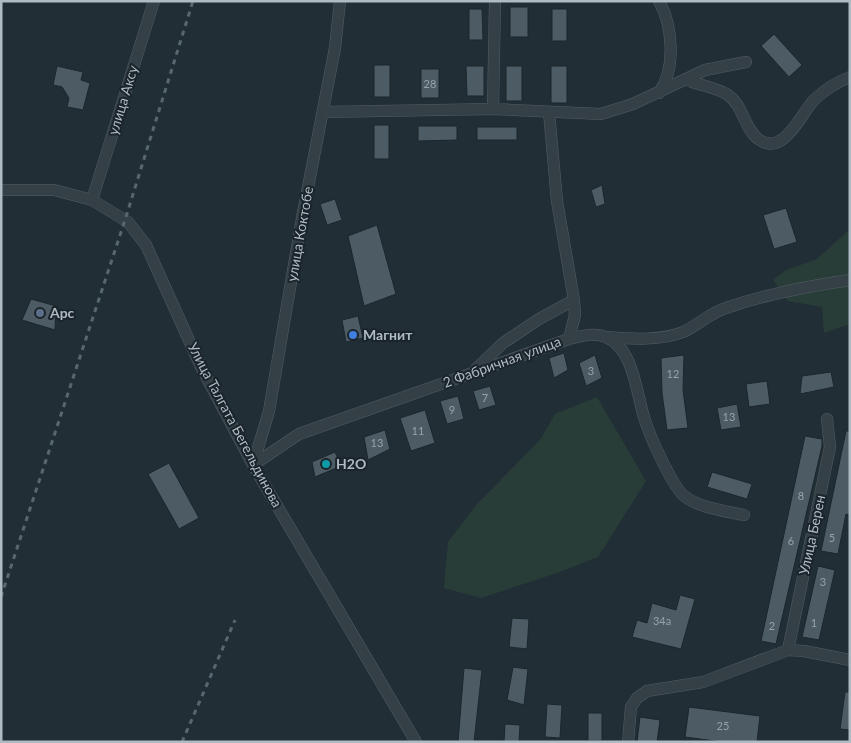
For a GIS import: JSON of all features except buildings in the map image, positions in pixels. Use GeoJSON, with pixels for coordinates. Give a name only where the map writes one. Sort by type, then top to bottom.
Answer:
{"type":"FeatureCollection","features":[{"type":"Feature","properties":{"kind":"street","name":"улица Аксу"},"geometry":{"type":"LineString","coordinates":[[92,200],[154,1]]}},
{"type":"Feature","properties":{"kind":"street","name":"улица Коктобе"},"geometry":{"type":"LineString","coordinates":[[253,465],[269,411],[322,112],[336,48],[340,1]]}},
{"type":"Feature","properties":{"kind":"street"},"geometry":{"type":"LineString","coordinates":[[493,109],[495,1]]}},
{"type":"Feature","properties":{"kind":"street"},"geometry":{"type":"LineString","coordinates":[[658,92],[669,70],[670,25],[659,1]]}},
{"type":"Feature","properties":{"kind":"street"},"geometry":{"type":"LineString","coordinates":[[322,112],[493,109],[601,114],[633,104],[705,70],[746,62]]}},
{"type":"Feature","properties":{"kind":"street"},"geometry":{"type":"LineString","coordinates":[[689,79],[692,82],[728,95],[738,105],[756,137],[763,142],[773,142],[783,139],[795,128],[814,100],[836,83],[850,78]]}},
{"type":"Feature","properties":{"kind":"street","name":"2 Фабричная улица"},"geometry":{"type":"LineString","coordinates":[[253,465],[299,434],[569,338],[575,315],[574,300],[557,202],[549,112]]}},
{"type":"Feature","properties":{"kind":"street","name":"Улица Талгата Бегельдинова"},"geometry":{"type":"LineString","coordinates":[[1,190],[54,190],[92,200],[110,209],[128,222],[146,246],[202,369],[253,465],[416,742]]}},
{"type":"Feature","properties":{"kind":"street"},"geometry":{"type":"LineString","coordinates":[[569,338],[596,334],[628,339],[671,336],[684,331],[713,312],[752,299],[850,280]]}},
{"type":"Feature","properties":{"kind":"street"},"geometry":{"type":"LineString","coordinates":[[473,373],[503,342],[574,300]]}},
{"type":"Feature","properties":{"kind":"street"},"geometry":{"type":"LineString","coordinates":[[605,336],[623,352],[630,366],[644,420],[672,479],[682,494],[692,502],[744,516]]}},
{"type":"Feature","properties":{"kind":"street","name":"Улица Берен"},"geometry":{"type":"LineString","coordinates":[[788,650],[830,447],[827,419]]}},
{"type":"Feature","properties":{"kind":"street"},"geometry":{"type":"LineString","coordinates":[[628,742],[631,707],[647,691],[703,682],[788,650],[804,650],[850,660]]}},
{"type":"Feature","properties":{"kind":"green space"},"geometry":{"type":"Polygon","coordinates":[[[850,229],[850,324],[824,333],[822,307],[788,301],[773,280],[786,270],[817,259],[850,229]]]}},
{"type":"Feature","properties":{"kind":"green space"},"geometry":{"type":"Polygon","coordinates":[[[597,397],[646,481],[598,557],[557,573],[481,598],[444,588],[448,542],[477,504],[540,440],[555,414],[597,397]]]}},
{"type":"Feature","properties":{"kind":"railway"},"geometry":{"type":"LineString","coordinates":[[1,597],[125,220],[193,1]]}},
{"type":"Feature","properties":{"kind":"railway"},"geometry":{"type":"LineString","coordinates":[[182,742],[235,620]]}},
{"type":"Feature","properties":{"kind":"place","name":"Арс"},"geometry":{"type":"Point","coordinates":[40,313]}},
{"type":"Feature","properties":{"kind":"place","name":"Магнит"},"geometry":{"type":"Point","coordinates":[353,335]}},
{"type":"Feature","properties":{"kind":"place","name":"H2O"},"geometry":{"type":"Point","coordinates":[326,464]}}]}
